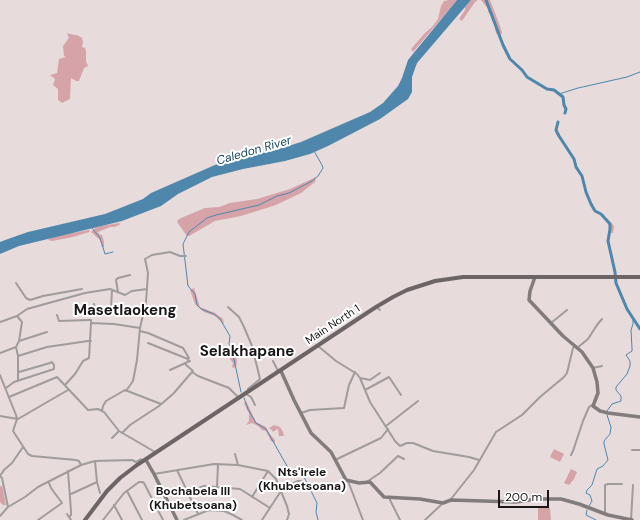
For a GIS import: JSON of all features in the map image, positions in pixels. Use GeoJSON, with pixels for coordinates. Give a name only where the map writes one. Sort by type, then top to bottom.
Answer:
{"type":"FeatureCollection","features":[{"type":"Feature","properties":{"kind":"main road","name":"Main North 1"},"geometry":{"type":"LineString","coordinates":[[86,520],[107,491],[141,461],[156,453],[247,392],[378,309],[393,297],[407,290],[435,281],[463,277],[640,277]]}},
{"type":"Feature","properties":{"kind":"street"},"geometry":{"type":"LineString","coordinates":[[102,411],[106,401],[126,390],[133,381],[140,330],[146,302],[148,273],[145,259],[152,255],[170,252],[180,256],[185,256]]}},
{"type":"Feature","properties":{"kind":"street"},"geometry":{"type":"LineString","coordinates":[[118,292],[116,280],[118,278],[130,275]]}},
{"type":"Feature","properties":{"kind":"street"},"geometry":{"type":"LineString","coordinates":[[535,277],[530,291],[529,300],[550,323],[586,356],[593,368],[597,382],[598,393],[593,404],[589,407],[586,413],[571,455]]}},
{"type":"Feature","properties":{"kind":"street"},"geometry":{"type":"LineString","coordinates":[[16,283],[26,298],[30,300],[43,296],[82,289]]}},
{"type":"Feature","properties":{"kind":"street"},"geometry":{"type":"LineString","coordinates":[[0,322],[17,316],[27,309],[56,300],[101,290],[112,290],[125,295],[132,291],[146,289]]}},
{"type":"Feature","properties":{"kind":"street"},"geometry":{"type":"LineString","coordinates":[[94,304],[96,313],[111,308],[112,290]]}},
{"type":"Feature","properties":{"kind":"street"},"geometry":{"type":"LineString","coordinates":[[228,307],[239,317],[252,346],[260,379],[248,389],[247,392],[255,405]]}},
{"type":"Feature","properties":{"kind":"street"},"geometry":{"type":"LineString","coordinates":[[550,323],[567,310]]}},
{"type":"Feature","properties":{"kind":"street"},"geometry":{"type":"LineString","coordinates":[[57,315],[59,320],[89,320],[91,323],[114,324],[140,330],[183,348],[189,358],[188,362],[193,371],[192,372],[198,376],[229,388],[239,398]]}},
{"type":"Feature","properties":{"kind":"street"},"geometry":{"type":"LineString","coordinates":[[17,316],[22,322],[19,341],[16,347],[19,372],[18,380]]}},
{"type":"Feature","properties":{"kind":"street"},"geometry":{"type":"LineString","coordinates":[[451,500],[474,470],[496,432],[522,415],[540,397],[564,377],[573,348],[588,339],[602,320]]}},
{"type":"Feature","properties":{"kind":"street"},"geometry":{"type":"LineString","coordinates":[[64,385],[75,374],[83,361],[90,358],[91,323]]}},
{"type":"Feature","properties":{"kind":"street"},"geometry":{"type":"LineString","coordinates":[[19,341],[46,332]]}},
{"type":"Feature","properties":{"kind":"street"},"geometry":{"type":"LineString","coordinates":[[18,356],[47,347],[88,340],[90,341]]}},
{"type":"Feature","properties":{"kind":"street"},"geometry":{"type":"LineString","coordinates":[[148,343],[188,362]]}},
{"type":"Feature","properties":{"kind":"street"},"geometry":{"type":"LineString","coordinates":[[318,346],[336,361],[355,371],[360,378],[370,402],[395,441],[400,446],[407,443],[413,443],[433,451],[480,460]]}},
{"type":"Feature","properties":{"kind":"street"},"geometry":{"type":"LineString","coordinates":[[0,353],[16,347]]}},
{"type":"Feature","properties":{"kind":"street"},"geometry":{"type":"LineString","coordinates":[[6,388],[18,380],[54,369],[54,365],[52,362],[19,372]]}},
{"type":"Feature","properties":{"kind":"street"},"geometry":{"type":"LineString","coordinates":[[170,370],[188,362]]}},
{"type":"Feature","properties":{"kind":"street"},"geometry":{"type":"LineString","coordinates":[[273,362],[280,371],[300,414],[311,433],[331,452],[348,481],[363,520]]}},
{"type":"Feature","properties":{"kind":"street"},"geometry":{"type":"LineString","coordinates":[[593,368],[602,366]]}},
{"type":"Feature","properties":{"kind":"street"},"geometry":{"type":"LineString","coordinates":[[300,414],[310,410],[344,408],[349,385],[355,371]]}},
{"type":"Feature","properties":{"kind":"street"},"geometry":{"type":"LineString","coordinates":[[122,433],[142,416],[161,404],[173,394],[192,372]]}},
{"type":"Feature","properties":{"kind":"street"},"geometry":{"type":"LineString","coordinates":[[360,378],[370,380],[380,373]]}},
{"type":"Feature","properties":{"kind":"street"},"geometry":{"type":"LineString","coordinates":[[0,375],[10,397],[17,420],[13,431],[28,454],[30,456],[76,460],[79,461],[81,465]]}},
{"type":"Feature","properties":{"kind":"street"},"geometry":{"type":"LineString","coordinates":[[10,397],[57,377],[88,410],[98,409],[102,411],[119,431],[156,453]]}},
{"type":"Feature","properties":{"kind":"street"},"geometry":{"type":"LineString","coordinates":[[365,390],[389,377],[401,395]]}},
{"type":"Feature","properties":{"kind":"street"},"geometry":{"type":"LineString","coordinates":[[0,416],[17,420],[68,390]]}},
{"type":"Feature","properties":{"kind":"street"},"geometry":{"type":"LineString","coordinates":[[126,390],[161,404]]}},
{"type":"Feature","properties":{"kind":"street"},"geometry":{"type":"LineString","coordinates":[[386,426],[418,401]]}},
{"type":"Feature","properties":{"kind":"street"},"geometry":{"type":"LineString","coordinates":[[593,404],[595,408],[604,412],[640,417]]}},
{"type":"Feature","properties":{"kind":"street"},"geometry":{"type":"LineString","coordinates":[[335,460],[381,438],[388,430]]}},
{"type":"Feature","properties":{"kind":"street"},"geometry":{"type":"LineString","coordinates":[[112,438],[119,431]]}},
{"type":"Feature","properties":{"kind":"street"},"geometry":{"type":"LineString","coordinates":[[8,507],[2,478],[0,476],[23,447]]}},
{"type":"Feature","properties":{"kind":"street"},"geometry":{"type":"LineString","coordinates":[[632,450],[640,450]]}},
{"type":"Feature","properties":{"kind":"street"},"geometry":{"type":"LineString","coordinates":[[235,454],[238,465]]}},
{"type":"Feature","properties":{"kind":"street"},"geometry":{"type":"LineString","coordinates":[[348,481],[359,483],[368,481],[380,473],[398,456],[404,459]]}},
{"type":"Feature","properties":{"kind":"street"},"geometry":{"type":"LineString","coordinates":[[0,516],[8,507],[38,487],[81,465],[95,461],[132,460],[136,462],[141,461],[154,474],[177,520]]}},
{"type":"Feature","properties":{"kind":"street"},"geometry":{"type":"LineString","coordinates":[[95,461],[97,482],[100,493]]}},
{"type":"Feature","properties":{"kind":"street"},"geometry":{"type":"LineString","coordinates":[[154,474],[209,464],[238,465],[268,471],[273,475],[289,510],[287,520]]}},
{"type":"Feature","properties":{"kind":"street"},"geometry":{"type":"LineString","coordinates":[[217,487],[218,464]]}},
{"type":"Feature","properties":{"kind":"street"},"geometry":{"type":"LineString","coordinates":[[177,470],[198,514]]}},
{"type":"Feature","properties":{"kind":"street"},"geometry":{"type":"LineString","coordinates":[[68,471],[71,515],[69,517]]}},
{"type":"Feature","properties":{"kind":"street"},"geometry":{"type":"LineString","coordinates":[[252,497],[268,471]]}},
{"type":"Feature","properties":{"kind":"street"},"geometry":{"type":"LineString","coordinates":[[262,520],[281,490],[298,480],[302,481]]}},
{"type":"Feature","properties":{"kind":"street"},"geometry":{"type":"LineString","coordinates":[[368,481],[384,497],[420,499],[443,503]]}},
{"type":"Feature","properties":{"kind":"street"},"geometry":{"type":"LineString","coordinates":[[38,520],[62,503],[48,482]]}},
{"type":"Feature","properties":{"kind":"street"},"geometry":{"type":"LineString","coordinates":[[70,494],[97,482]]}},
{"type":"Feature","properties":{"kind":"street"},"geometry":{"type":"LineString","coordinates":[[103,520],[127,491],[139,482],[144,483],[163,520]]}},
{"type":"Feature","properties":{"kind":"street"},"geometry":{"type":"LineString","coordinates":[[605,514],[606,485],[622,484]]}},
{"type":"Feature","properties":{"kind":"street"},"geometry":{"type":"LineString","coordinates":[[425,520],[443,503],[451,500],[516,502],[536,499],[561,499],[605,514],[632,520],[633,485]]}},
{"type":"Feature","properties":{"kind":"street"},"geometry":{"type":"LineString","coordinates":[[188,492],[204,486],[240,489],[270,508]]}},
{"type":"Feature","properties":{"kind":"street"},"geometry":{"type":"LineString","coordinates":[[127,491],[142,520]]}},
{"type":"Feature","properties":{"kind":"street"},"geometry":{"type":"LineString","coordinates":[[390,498],[400,520]]}},
{"type":"Feature","properties":{"kind":"street"},"geometry":{"type":"LineString","coordinates":[[114,505],[122,520]]}},
{"type":"Feature","properties":{"kind":"street"},"geometry":{"type":"LineString","coordinates":[[184,520],[209,510],[231,514],[242,520]]}},
{"type":"Feature","properties":{"kind":"street"},"geometry":{"type":"LineString","coordinates":[[67,514],[71,520]]}},
{"type":"Feature","properties":{"kind":"shaded area"},"geometry":{"type":"Polygon","coordinates":[[[457,0],[413,52],[411,49],[438,19],[441,6],[444,1],[457,0]]]}},
{"type":"Feature","properties":{"kind":"shaded area"},"geometry":{"type":"Polygon","coordinates":[[[471,0],[478,0],[462,21],[459,19],[465,10],[465,7],[471,0]]]}},
{"type":"Feature","properties":{"kind":"shaded area"},"geometry":{"type":"Polygon","coordinates":[[[481,0],[490,0],[502,33],[499,36],[496,33],[492,15],[488,12],[488,9],[481,0]]]}},
{"type":"Feature","properties":{"kind":"shaded area"},"geometry":{"type":"Polygon","coordinates":[[[67,33],[77,35],[82,38],[82,47],[85,48],[86,51],[86,61],[88,66],[84,68],[79,81],[71,78],[70,99],[62,103],[58,100],[58,89],[53,85],[55,79],[50,75],[57,73],[59,59],[66,57],[64,56],[63,46],[69,38],[67,33]]]}},
{"type":"Feature","properties":{"kind":"shaded area"},"geometry":{"type":"Polygon","coordinates":[[[316,177],[315,182],[301,193],[276,205],[241,216],[215,221],[189,236],[187,236],[177,222],[181,218],[205,208],[219,207],[230,203],[257,199],[290,189],[316,177]]]}},
{"type":"Feature","properties":{"kind":"shaded area"},"geometry":{"type":"Polygon","coordinates":[[[603,214],[614,226],[613,233],[611,233],[607,220],[602,216],[603,214]]]}},
{"type":"Feature","properties":{"kind":"shaded area"},"geometry":{"type":"Polygon","coordinates":[[[121,224],[98,232],[102,235],[104,247],[102,247],[100,240],[91,232],[100,226],[121,224]]]}},
{"type":"Feature","properties":{"kind":"shaded area"},"geometry":{"type":"Polygon","coordinates":[[[90,230],[89,232],[73,237],[52,241],[48,240],[61,235],[90,230]]]}},
{"type":"Feature","properties":{"kind":"shaded area"},"geometry":{"type":"Polygon","coordinates":[[[194,288],[200,307],[215,313],[223,319],[224,324],[215,316],[204,312],[195,304],[190,290],[194,288]]]}},
{"type":"Feature","properties":{"kind":"shaded area"},"geometry":{"type":"Polygon","coordinates":[[[234,349],[237,361],[234,368],[232,367],[233,363],[230,359],[230,351],[234,349]]]}},
{"type":"Feature","properties":{"kind":"shaded area"},"geometry":{"type":"Polygon","coordinates":[[[246,401],[256,422],[266,427],[275,440],[275,443],[271,441],[266,431],[262,430],[258,426],[252,423],[246,425],[249,421],[249,414],[244,403],[246,401]]]}},
{"type":"Feature","properties":{"kind":"shaded area"},"geometry":{"type":"Polygon","coordinates":[[[274,425],[280,427],[284,436],[279,436],[278,429],[273,432],[269,428],[274,425]]]}},
{"type":"Feature","properties":{"kind":"shaded area"},"geometry":{"type":"Polygon","coordinates":[[[554,449],[564,454],[560,462],[550,457],[554,449]]]}},
{"type":"Feature","properties":{"kind":"shaded area"},"geometry":{"type":"Polygon","coordinates":[[[571,469],[577,472],[569,485],[564,483],[571,469]]]}},
{"type":"Feature","properties":{"kind":"shaded area"},"geometry":{"type":"Polygon","coordinates":[[[2,485],[6,505],[3,505],[0,502],[0,487],[2,485]]]}},
{"type":"Feature","properties":{"kind":"shaded area"},"geometry":{"type":"Polygon","coordinates":[[[538,508],[550,508],[551,520],[538,520],[538,508]]]}},
{"type":"Feature","properties":{"kind":"water"},"geometry":{"type":"Polygon","coordinates":[[[457,0],[471,0],[417,63],[412,77],[412,92],[408,99],[380,119],[310,154],[212,177],[178,194],[161,206],[122,221],[19,246],[0,254],[0,242],[28,232],[105,214],[143,199],[151,193],[224,161],[273,151],[301,142],[370,112],[383,103],[398,86],[408,60],[457,0]]]}},
{"type":"Feature","properties":{"kind":"waterway"},"geometry":{"type":"LineString","coordinates":[[486,0],[503,45],[510,59],[527,77],[547,89],[554,90],[563,97],[566,109],[565,113]]}},
{"type":"Feature","properties":{"kind":"waterway"},"geometry":{"type":"LineString","coordinates":[[559,94],[578,88],[627,77],[640,72]]}},
{"type":"Feature","properties":{"kind":"waterway"},"geometry":{"type":"LineString","coordinates":[[558,122],[556,130],[574,159],[576,167],[582,176],[591,204],[595,211],[601,214],[610,224],[608,241],[616,283],[627,309],[640,329]]}},
{"type":"Feature","properties":{"kind":"waterway"},"geometry":{"type":"LineString","coordinates":[[241,392],[232,350],[229,344],[230,336],[220,319],[214,314],[201,309],[197,305],[195,294],[188,286],[183,244],[189,232],[207,218],[259,205],[277,196],[289,193],[312,181],[318,176],[323,168],[314,151]]}},
{"type":"Feature","properties":{"kind":"waterway"},"geometry":{"type":"LineString","coordinates":[[92,228],[100,238],[105,254],[113,252]]}},
{"type":"Feature","properties":{"kind":"waterway"},"geometry":{"type":"LineString","coordinates":[[607,411],[612,404],[621,401],[621,396],[616,390],[616,387],[627,374],[630,366],[630,361],[626,355],[632,351],[631,330],[633,318]]}},
{"type":"Feature","properties":{"kind":"waterway"},"geometry":{"type":"LineString","coordinates":[[244,398],[256,423],[266,429],[287,466],[294,471],[300,472],[304,477],[317,503],[316,512],[318,520]]}},
{"type":"Feature","properties":{"kind":"waterway"},"geometry":{"type":"LineString","coordinates":[[589,506],[592,501],[590,495],[586,493],[587,490],[592,485],[597,469],[603,466],[608,460],[604,441],[610,434],[611,427],[607,415]]}},
{"type":"Feature","properties":{"kind":"waterway"},"geometry":{"type":"LineString","coordinates":[[587,510],[586,515],[596,520]]}},
{"type":"Feature","properties":{"kind":"district","name":"Masetlaokeng"},"geometry":{"type":"Point","coordinates":[125,311]}},
{"type":"Feature","properties":{"kind":"district","name":"Selakhapane"},"geometry":{"type":"Point","coordinates":[247,352]}},
{"type":"Feature","properties":{"kind":"district","name":"Nts'irele (Khubetsoana)"},"geometry":{"type":"Point","coordinates":[302,480]}},
{"type":"Feature","properties":{"kind":"district","name":"Bochabela III (Khubetsoana)"},"geometry":{"type":"Point","coordinates":[193,499]}},
{"type":"Feature","properties":{"kind":"water label","name":"Caledon River"},"geometry":{"type":"Point","coordinates":[254,151]}}]}
